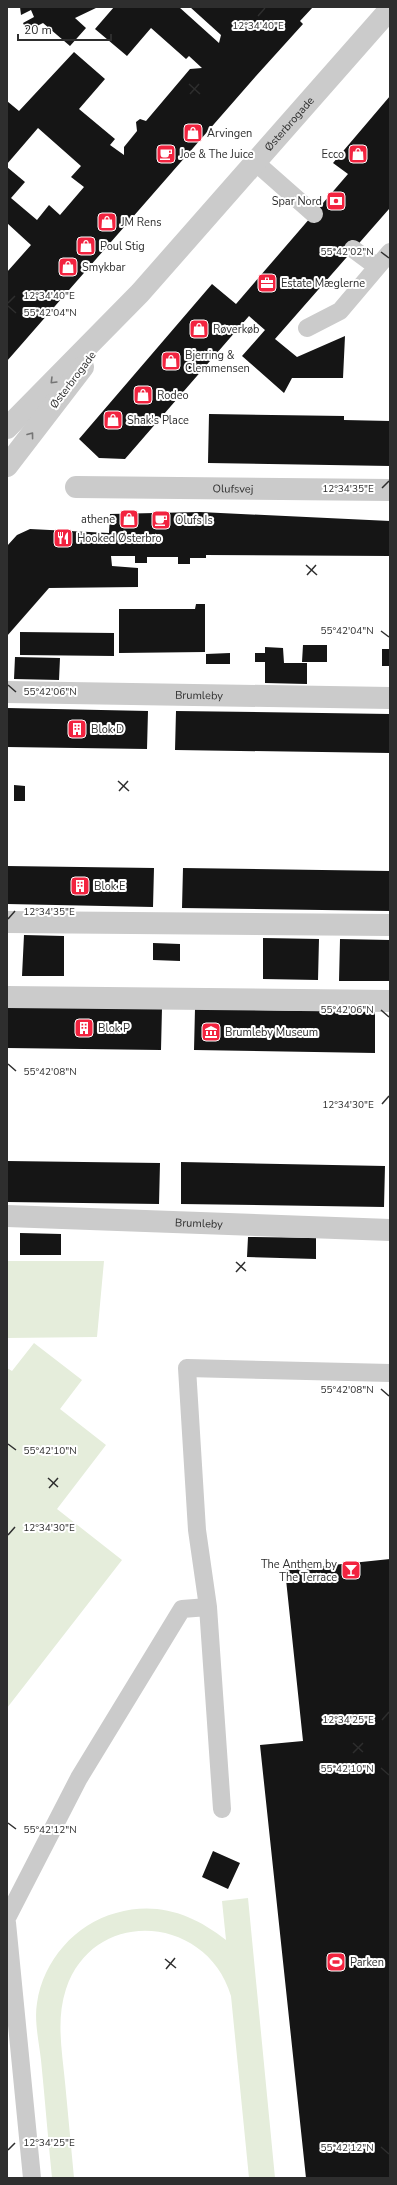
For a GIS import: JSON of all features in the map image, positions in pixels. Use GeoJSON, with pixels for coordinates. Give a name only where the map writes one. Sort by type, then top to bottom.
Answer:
{"type":"FeatureCollection","features":[{"type":"Feature","properties":{"kind":"street","name":"Østerbrogade"},"geometry":{"type":"LineString","coordinates":[[7,428],[140,293],[390,9]]}},
{"type":"Feature","properties":{"kind":"street","name":"Østerbrogade"},"geometry":{"type":"LineString","coordinates":[[7,466],[140,293]]}},
{"type":"Feature","properties":{"kind":"street","name":"Olufsvej"},"geometry":{"type":"LineString","coordinates":[[76,487],[390,490]]}},
{"type":"Feature","properties":{"kind":"street","name":"Brumleby"},"geometry":{"type":"LineString","coordinates":[[7,692],[390,698]]}},
{"type":"Feature","properties":{"kind":"street"},"geometry":{"type":"LineString","coordinates":[[7,922],[390,924]]}},
{"type":"Feature","properties":{"kind":"street"},"geometry":{"type":"LineString","coordinates":[[7,997],[390,1001]]}},
{"type":"Feature","properties":{"kind":"street","name":"Brumleby"},"geometry":{"type":"LineString","coordinates":[[7,1216],[390,1230]]}},
{"type":"Feature","properties":{"kind":"lane"},"geometry":{"type":"LineString","coordinates":[[255,162],[314,214]]}},
{"type":"Feature","properties":{"kind":"lane"},"geometry":{"type":"LineString","coordinates":[[353,249],[376,266]]}},
{"type":"Feature","properties":{"kind":"lane"},"geometry":{"type":"LineString","coordinates":[[307,328],[340,311],[376,266],[390,252]]}},
{"type":"Feature","properties":{"kind":"lane"},"geometry":{"type":"LineString","coordinates":[[222,1809],[208,1607],[197,1530],[188,1368],[390,1373]]}},
{"type":"Feature","properties":{"kind":"lane"},"geometry":{"type":"LineString","coordinates":[[7,1918],[79,1778],[182,1609],[208,1607]]}},
{"type":"Feature","properties":{"kind":"lane"},"geometry":{"type":"LineString","coordinates":[[7,1923],[32,2178]]}},
{"type":"Feature","properties":{"kind":"green space"},"geometry":{"type":"Polygon","coordinates":[[[7,1261],[104,1261],[97,1337],[7,1338],[7,1261]]]}},
{"type":"Feature","properties":{"kind":"green space"},"geometry":{"type":"Polygon","coordinates":[[[34,1343],[82,1380],[60,1409],[106,1445],[57,1509],[122,1560],[7,1708],[7,1368],[12,1371],[34,1343]]]}},
{"type":"Feature","properties":{"kind":"green space"},"geometry":{"type":"Polygon","coordinates":[[[248,1898],[275,2178],[249,2178],[231,1996],[218,1969],[199,1949],[176,1936],[150,1931],[124,1933],[100,1944],[80,1962],[66,1989],[60,2023],[61,2047],[74,2178],[52,2178],[36,2010],[40,1988],[46,1973],[63,1946],[87,1926],[101,1918],[116,1913],[146,1908],[174,1912],[188,1917],[201,1923],[226,1940],[222,1901],[248,1898]]]}},
{"type":"Feature","properties":{"kind":"building"},"geometry":{"type":"Polygon","coordinates":[[[20,7],[98,7],[75,18],[86,28],[70,46],[43,23],[27,31],[23,23],[34,17],[31,10],[21,15],[20,7]]]}},
{"type":"Feature","properties":{"kind":"building"},"geometry":{"type":"Polygon","coordinates":[[[114,7],[179,7],[219,43],[221,35],[190,7],[313,7],[300,21],[303,24],[7,361],[7,272],[31,245],[7,223],[7,167],[25,182],[11,198],[37,220],[49,205],[60,215],[84,187],[71,177],[81,166],[38,128],[7,164],[7,101],[19,111],[74,52],[105,79],[79,109],[115,139],[110,145],[124,155],[124,147],[137,131],[136,122],[140,119],[146,121],[190,69],[202,68],[189,56],[186,59],[151,28],[127,56],[95,29],[114,7]]]}},
{"type":"Feature","properties":{"kind":"building"},"geometry":{"type":"Polygon","coordinates":[[[390,96],[390,210],[389,209],[275,339],[297,357],[345,336],[343,378],[292,378],[284,393],[242,356],[265,330],[249,316],[125,459],[99,458],[79,439],[212,284],[236,304],[348,174],[333,163],[390,96]]]}},
{"type":"Feature","properties":{"kind":"building"},"geometry":{"type":"Polygon","coordinates":[[[209,414],[344,416],[344,420],[390,421],[390,466],[208,463],[209,414]]]}},
{"type":"Feature","properties":{"kind":"building"},"geometry":{"type":"Polygon","coordinates":[[[200,512],[390,521],[390,556],[206,555],[206,558],[190,558],[190,564],[178,564],[178,557],[147,557],[147,563],[135,563],[135,556],[111,556],[112,566],[138,568],[138,587],[49,588],[7,636],[7,546],[17,535],[30,529],[109,533],[110,514],[200,512]]]}},
{"type":"Feature","properties":{"kind":"building"},"geometry":{"type":"Polygon","coordinates":[[[196,604],[205,604],[205,652],[119,653],[119,609],[195,609],[196,604]]]}},
{"type":"Feature","properties":{"kind":"building"},"geometry":{"type":"Polygon","coordinates":[[[20,632],[114,633],[114,656],[20,655],[20,632]]]}},
{"type":"Feature","properties":{"kind":"building"},"geometry":{"type":"Polygon","coordinates":[[[303,645],[327,645],[327,662],[302,662],[303,645]]]}},
{"type":"Feature","properties":{"kind":"building"},"geometry":{"type":"Polygon","coordinates":[[[265,647],[283,648],[284,663],[307,663],[307,684],[265,683],[265,662],[255,662],[255,653],[265,653],[265,647]]]}},
{"type":"Feature","properties":{"kind":"building"},"geometry":{"type":"Polygon","coordinates":[[[382,649],[390,649],[390,666],[382,666],[382,649]]]}},
{"type":"Feature","properties":{"kind":"building"},"geometry":{"type":"Polygon","coordinates":[[[230,653],[230,664],[206,664],[206,654],[230,653]]]}},
{"type":"Feature","properties":{"kind":"building"},"geometry":{"type":"Polygon","coordinates":[[[15,657],[60,658],[59,680],[14,679],[15,657]]]}},
{"type":"Feature","properties":{"kind":"building","name":"Blok D"},"geometry":{"type":"Polygon","coordinates":[[[7,708],[148,711],[147,749],[7,747],[7,708]]]}},
{"type":"Feature","properties":{"kind":"building"},"geometry":{"type":"Polygon","coordinates":[[[176,711],[390,714],[390,753],[175,750],[176,711]]]}},
{"type":"Feature","properties":{"kind":"building"},"geometry":{"type":"Polygon","coordinates":[[[14,785],[25,786],[25,801],[14,801],[14,785]]]}},
{"type":"Feature","properties":{"kind":"building","name":"Blok E"},"geometry":{"type":"Polygon","coordinates":[[[7,866],[154,868],[153,907],[7,904],[7,866]]]}},
{"type":"Feature","properties":{"kind":"building"},"geometry":{"type":"Polygon","coordinates":[[[183,868],[390,871],[390,911],[182,908],[183,868]]]}},
{"type":"Feature","properties":{"kind":"building"},"geometry":{"type":"Polygon","coordinates":[[[24,935],[64,936],[64,976],[22,976],[24,935]]]}},
{"type":"Feature","properties":{"kind":"building"},"geometry":{"type":"Polygon","coordinates":[[[263,938],[319,939],[318,980],[263,979],[263,938]]]}},
{"type":"Feature","properties":{"kind":"building"},"geometry":{"type":"Polygon","coordinates":[[[340,939],[390,940],[390,981],[339,981],[340,939]]]}},
{"type":"Feature","properties":{"kind":"building"},"geometry":{"type":"Polygon","coordinates":[[[153,943],[180,944],[180,961],[153,960],[153,943]]]}},
{"type":"Feature","properties":{"kind":"building","name":"Blok P"},"geometry":{"type":"Polygon","coordinates":[[[7,1006],[162,1008],[161,1050],[7,1048],[7,1006]]]}},
{"type":"Feature","properties":{"kind":"building"},"geometry":{"type":"Polygon","coordinates":[[[195,1009],[375,1012],[375,1053],[194,1050],[195,1009]]]}},
{"type":"Feature","properties":{"kind":"building"},"geometry":{"type":"Polygon","coordinates":[[[7,1161],[160,1163],[159,1204],[7,1202],[7,1161]]]}},
{"type":"Feature","properties":{"kind":"building"},"geometry":{"type":"Polygon","coordinates":[[[181,1162],[385,1166],[384,1207],[181,1204],[181,1162]]]}},
{"type":"Feature","properties":{"kind":"building"},"geometry":{"type":"Polygon","coordinates":[[[20,1233],[61,1234],[61,1255],[20,1255],[20,1233]]]}},
{"type":"Feature","properties":{"kind":"building"},"geometry":{"type":"Polygon","coordinates":[[[248,1237],[316,1238],[316,1259],[247,1257],[248,1237]]]}},
{"type":"Feature","properties":{"kind":"building","name":"Parken"},"geometry":{"type":"Polygon","coordinates":[[[390,1559],[390,2178],[306,2178],[260,1745],[303,1741],[285,1570],[390,1559]]]}},
{"type":"Feature","properties":{"kind":"building"},"geometry":{"type":"Polygon","coordinates":[[[213,1851],[240,1863],[228,1889],[202,1877],[213,1851]]]}},
{"type":"Feature","properties":{"kind":"place","name":"Arvingen"},"geometry":{"type":"Point","coordinates":[193,133]}},
{"type":"Feature","properties":{"kind":"place","name":"Joe & The Juice"},"geometry":{"type":"Point","coordinates":[166,154]}},
{"type":"Feature","properties":{"kind":"place","name":"Ecco"},"geometry":{"type":"Point","coordinates":[358,154]}},
{"type":"Feature","properties":{"kind":"place","name":"Spar Nord"},"geometry":{"type":"Point","coordinates":[336,201]}},
{"type":"Feature","properties":{"kind":"place","name":"JM Rens"},"geometry":{"type":"Point","coordinates":[107,222]}},
{"type":"Feature","properties":{"kind":"place","name":"Poul Stig"},"geometry":{"type":"Point","coordinates":[86,246]}},
{"type":"Feature","properties":{"kind":"place","name":"Smykbar"},"geometry":{"type":"Point","coordinates":[68,267]}},
{"type":"Feature","properties":{"kind":"place","name":"Estate Mæglerne"},"geometry":{"type":"Point","coordinates":[267,283]}},
{"type":"Feature","properties":{"kind":"place","name":"Røverkøb"},"geometry":{"type":"Point","coordinates":[199,329]}},
{"type":"Feature","properties":{"kind":"place","name":"Bjerring & Clemmensen"},"geometry":{"type":"Point","coordinates":[171,361]}},
{"type":"Feature","properties":{"kind":"place","name":"Rodeo"},"geometry":{"type":"Point","coordinates":[143,395]}},
{"type":"Feature","properties":{"kind":"place","name":"Shak's Place"},"geometry":{"type":"Point","coordinates":[113,420]}},
{"type":"Feature","properties":{"kind":"place","name":"athene"},"geometry":{"type":"Point","coordinates":[129,519]}},
{"type":"Feature","properties":{"kind":"place","name":"Olufs Is"},"geometry":{"type":"Point","coordinates":[161,520]}},
{"type":"Feature","properties":{"kind":"place","name":"Hooked Østerbro"},"geometry":{"type":"Point","coordinates":[63,538]}},
{"type":"Feature","properties":{"kind":"place","name":"Blok D"},"geometry":{"type":"Point","coordinates":[77,729]}},
{"type":"Feature","properties":{"kind":"place","name":"Blok E"},"geometry":{"type":"Point","coordinates":[80,886]}},
{"type":"Feature","properties":{"kind":"place","name":"Blok P"},"geometry":{"type":"Point","coordinates":[84,1028]}},
{"type":"Feature","properties":{"kind":"place","name":"Brumleby Museum"},"geometry":{"type":"Point","coordinates":[211,1032]}},
{"type":"Feature","properties":{"kind":"place","name":"The Anthem by The Terrace"},"geometry":{"type":"Point","coordinates":[351,1570]}},
{"type":"Feature","properties":{"kind":"place","name":"Parken"},"geometry":{"type":"Point","coordinates":[336,1962]}}]}
